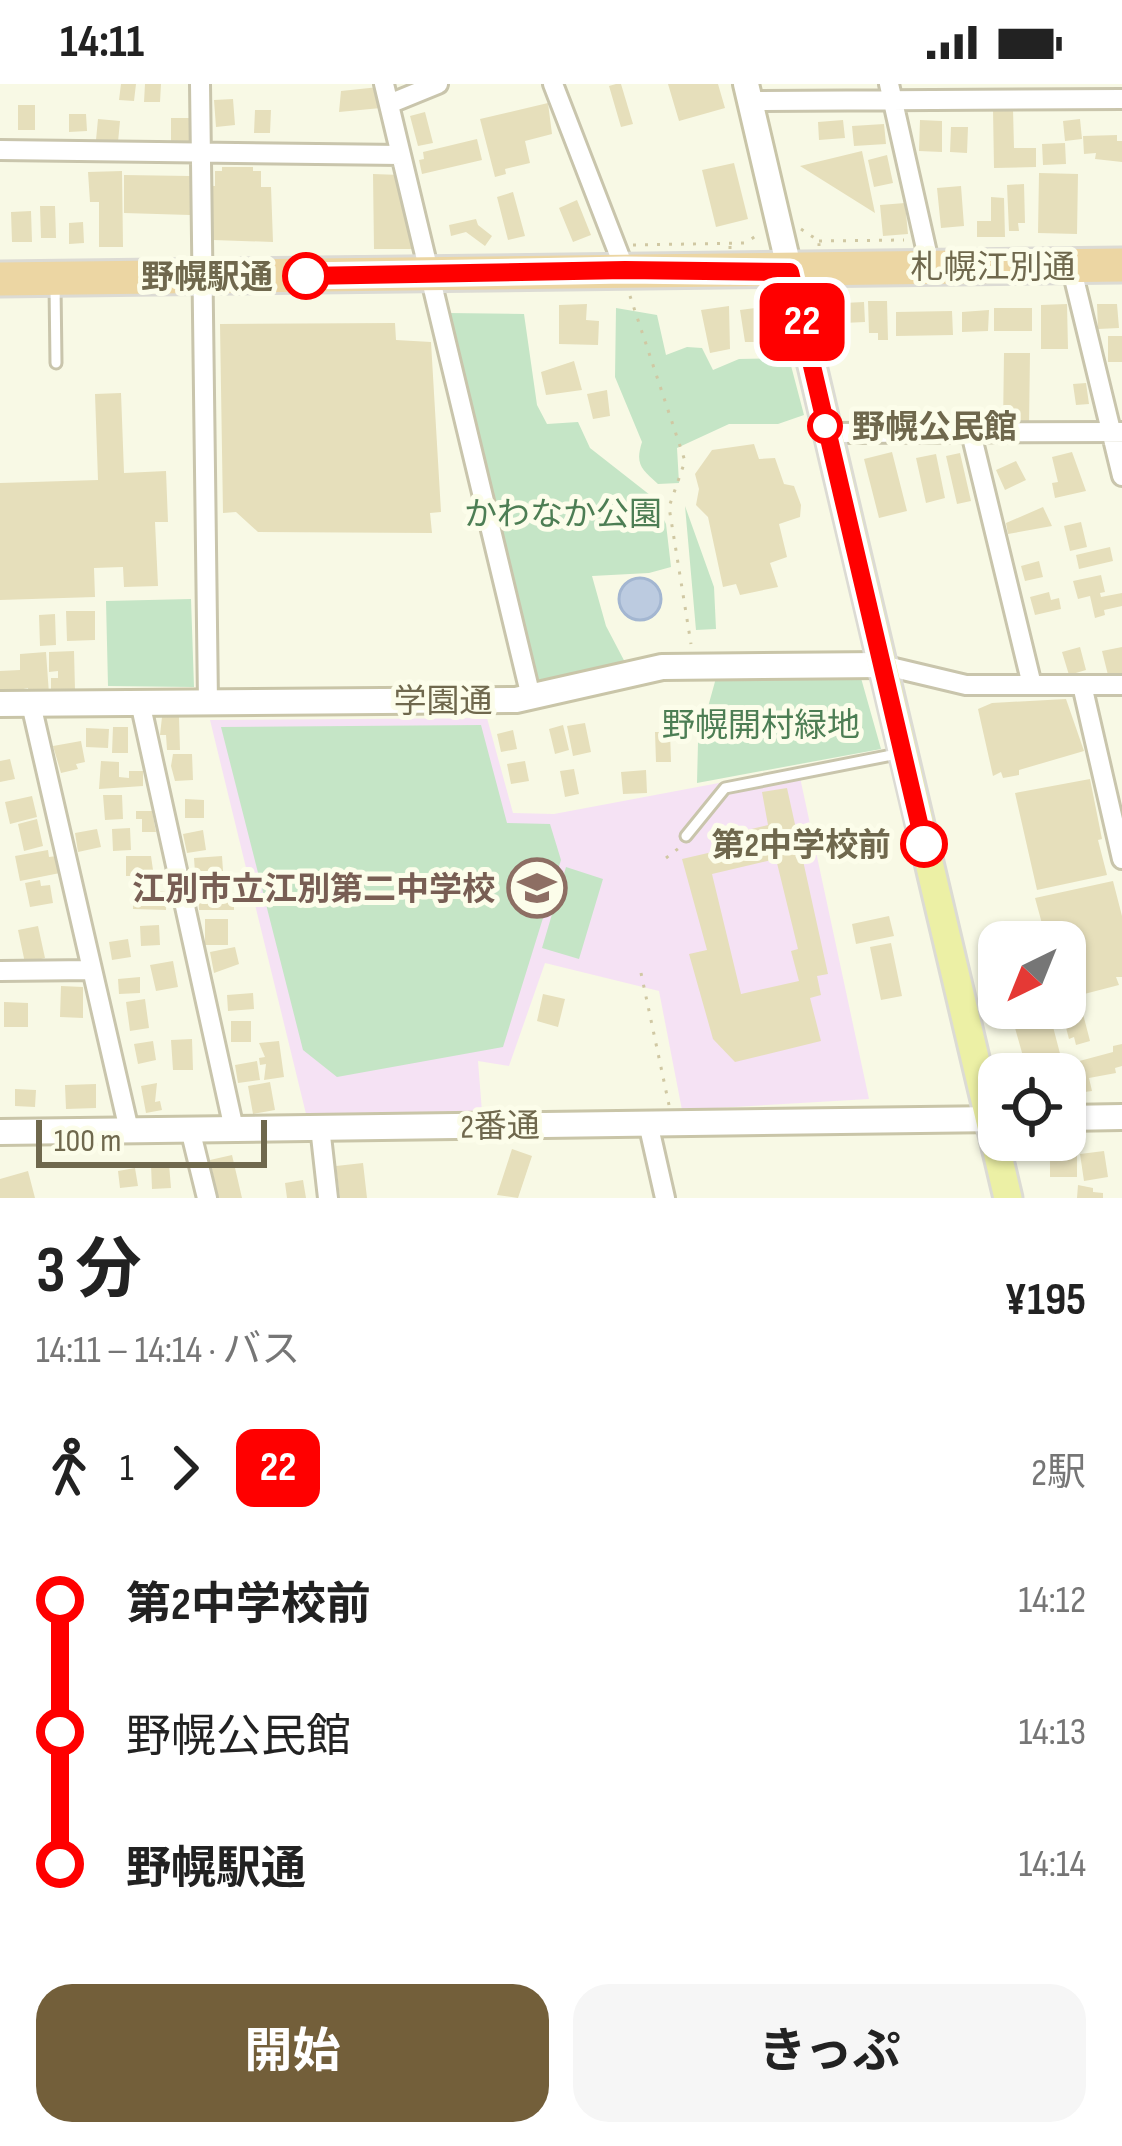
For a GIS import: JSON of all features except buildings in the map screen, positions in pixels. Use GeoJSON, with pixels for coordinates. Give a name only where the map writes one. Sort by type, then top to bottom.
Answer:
{"type":"FeatureCollection","features":[{"type":"Feature","properties":{"kind":"highway","name":"札幌江別通"},"geometry":{"type":"LineString","coordinates":[[0,279],[790,272],[927,253],[1070,266],[1122,265]]}},
{"type":"Feature","properties":{"kind":"main road"},"geometry":{"type":"LineString","coordinates":[[790,272],[978,1055]]}},
{"type":"Feature","properties":{"kind":"main road"},"geometry":{"type":"LineString","coordinates":[[1001,1161],[1008,1198]]}},
{"type":"Feature","properties":{"kind":"street"},"geometry":{"type":"LineString","coordinates":[[200,84],[208,702]]}},
{"type":"Feature","properties":{"kind":"street"},"geometry":{"type":"LineString","coordinates":[[384,84],[531,697]]}},
{"type":"Feature","properties":{"kind":"street"},"geometry":{"type":"LineString","coordinates":[[389,104],[438,84]]}},
{"type":"Feature","properties":{"kind":"street"},"geometry":{"type":"LineString","coordinates":[[553,84],[630,270]]}},
{"type":"Feature","properties":{"kind":"street"},"geometry":{"type":"LineString","coordinates":[[891,92],[927,253]]}},
{"type":"Feature","properties":{"kind":"street"},"geometry":{"type":"LineString","coordinates":[[790,272],[748,93],[1030,92],[1122,99]]}},
{"type":"Feature","properties":{"kind":"street"},"geometry":{"type":"LineString","coordinates":[[0,150],[401,155]]}},
{"type":"Feature","properties":{"kind":"street"},"geometry":{"type":"LineString","coordinates":[[1070,266],[1117,432],[1122,476]]}},
{"type":"Feature","properties":{"kind":"street"},"geometry":{"type":"LineString","coordinates":[[827,433],[1117,432]]}},
{"type":"Feature","properties":{"kind":"street"},"geometry":{"type":"LineString","coordinates":[[971,433],[1032,685]]}},
{"type":"Feature","properties":{"kind":"street"},"geometry":{"type":"LineString","coordinates":[[881,665],[966,686],[1122,685]]}},
{"type":"Feature","properties":{"kind":"street","name":"学園通"},"geometry":{"type":"LineString","coordinates":[[0,704],[531,697],[662,667],[881,665]]}},
{"type":"Feature","properties":{"kind":"street"},"geometry":{"type":"LineString","coordinates":[[1082,685],[1122,859]]}},
{"type":"Feature","properties":{"kind":"street"},"geometry":{"type":"LineString","coordinates":[[140,703],[235,1129]]}},
{"type":"Feature","properties":{"kind":"street"},"geometry":{"type":"LineString","coordinates":[[32,704],[129,1130]]}},
{"type":"Feature","properties":{"kind":"street"},"geometry":{"type":"LineString","coordinates":[[0,971],[92,970]]}},
{"type":"Feature","properties":{"kind":"street"},"geometry":{"type":"LineString","coordinates":[[1086,1118],[1122,1117]]}},
{"type":"Feature","properties":{"kind":"street","name":"2番通"},"geometry":{"type":"LineString","coordinates":[[0,1132],[978,1119]]}},
{"type":"Feature","properties":{"kind":"street"},"geometry":{"type":"LineString","coordinates":[[648,1123],[665,1198]]}},
{"type":"Feature","properties":{"kind":"street"},"geometry":{"type":"LineString","coordinates":[[320,1127],[328,1198]]}},
{"type":"Feature","properties":{"kind":"street"},"geometry":{"type":"LineString","coordinates":[[190,1129],[207,1198]]}},
{"type":"Feature","properties":{"kind":"lane"},"geometry":{"type":"LineString","coordinates":[[55,278],[56,363]]}},
{"type":"Feature","properties":{"kind":"lane"},"geometry":{"type":"LineString","coordinates":[[686,836],[725,788],[902,753]]}},
{"type":"Feature","properties":{"kind":"path"},"geometry":{"type":"LineString","coordinates":[[793,226],[819,242],[927,253]]}},
{"type":"Feature","properties":{"kind":"path"},"geometry":{"type":"LineString","coordinates":[[696,657],[686,632],[669,507],[685,461],[630,270],[745,243],[762,233]]}},
{"type":"Feature","properties":{"kind":"path"},"geometry":{"type":"LineString","coordinates":[[730,246],[730,291]]}},
{"type":"Feature","properties":{"kind":"path"},"geometry":{"type":"LineString","coordinates":[[665,858],[676,852],[686,836]]}},
{"type":"Feature","properties":{"kind":"path"},"geometry":{"type":"LineString","coordinates":[[640,973],[669,1107]]}},
{"type":"Feature","properties":{"kind":"shaded area","name":"江別市立江別第二中学校"},"geometry":{"type":"Polygon","coordinates":[[[487,718],[513,813],[554,814],[798,768],[869,1099],[682,1110],[659,991],[545,963],[509,1066],[478,1061],[482,1112],[307,1118],[210,720],[487,718]]]}},
{"type":"Feature","properties":{"kind":"green space"},"geometry":{"type":"Polygon","coordinates":[[[616,308],[657,315],[666,355],[687,347],[702,348],[713,370],[739,359],[789,358],[804,415],[778,424],[729,424],[677,448],[679,483],[658,484],[641,466],[642,442],[615,377],[616,308]]]}},
{"type":"Feature","properties":{"kind":"green space","name":"かわなか公園"},"geometry":{"type":"Polygon","coordinates":[[[447,313],[524,314],[537,405],[547,424],[578,422],[590,448],[664,506],[658,508],[666,524],[671,567],[592,576],[606,626],[628,668],[532,687],[447,313]]]}},
{"type":"Feature","properties":{"kind":"green space"},"geometry":{"type":"Polygon","coordinates":[[[685,506],[714,587],[716,629],[696,630],[685,506]]]}},
{"type":"Feature","properties":{"kind":"green space"},"geometry":{"type":"Polygon","coordinates":[[[191,599],[194,687],[108,686],[106,601],[191,599]]]}},
{"type":"Feature","properties":{"kind":"green space","name":"野幌開村緑地"},"geometry":{"type":"Polygon","coordinates":[[[716,678],[861,678],[881,749],[697,783],[698,743],[716,678]]]}},
{"type":"Feature","properties":{"kind":"green space"},"geometry":{"type":"Polygon","coordinates":[[[481,725],[507,823],[550,824],[561,860],[503,1047],[337,1077],[303,1050],[221,727],[481,725]]]}},
{"type":"Feature","properties":{"kind":"green space"},"geometry":{"type":"Polygon","coordinates":[[[566,867],[603,879],[579,959],[542,948],[566,867]]]}},
{"type":"Feature","properties":{"kind":"water"},"geometry":{"type":"Polygon","coordinates":[[[640,578],[655,584],[661,599],[655,614],[640,620],[625,614],[619,599],[625,584],[640,578]]]}},
{"type":"Feature","properties":{"kind":"bus line","name":"22"},"geometry":{"type":"LineString","coordinates":[[306,276],[790,272],[924,844]]}},
{"type":"Feature","properties":{"kind":"place","name":"野幌駅通"},"geometry":{"type":"Point","coordinates":[306,276]}},
{"type":"Feature","properties":{"kind":"place","name":"野幌公民館"},"geometry":{"type":"Point","coordinates":[825,426]}},
{"type":"Feature","properties":{"kind":"place","name":"第2中学校前"},"geometry":{"type":"Point","coordinates":[924,844]}},
{"type":"Feature","properties":{"kind":"place","name":"江別市立江別第二中学校"},"geometry":{"type":"Point","coordinates":[537,888]}}]}
